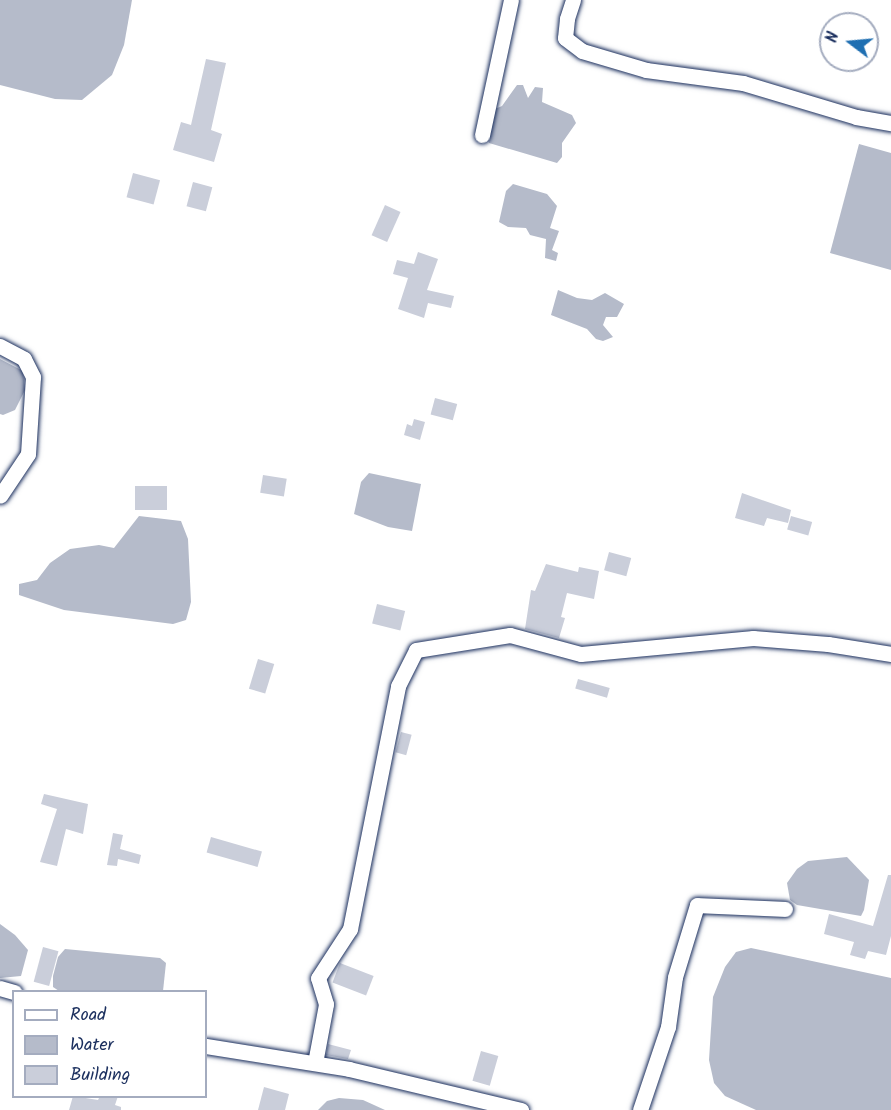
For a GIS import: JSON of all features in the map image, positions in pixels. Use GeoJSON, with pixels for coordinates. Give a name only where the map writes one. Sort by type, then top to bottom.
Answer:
{"type":"FeatureCollection","features":[{"type":"Feature","properties":{"kind":"street"},"geometry":{"type":"LineString","coordinates":[[482,135],[511,0]]}},
{"type":"Feature","properties":{"kind":"street"},"geometry":{"type":"LineString","coordinates":[[573,0],[567,20],[565,39],[582,51],[646,70],[743,83],[856,117],[891,123]]}},
{"type":"Feature","properties":{"kind":"street"},"geometry":{"type":"LineString","coordinates":[[0,346],[24,359],[33,377],[28,454],[0,496]]}},
{"type":"Feature","properties":{"kind":"street"},"geometry":{"type":"LineString","coordinates":[[315,1063],[326,1004],[318,978],[350,929],[398,686],[416,650],[510,635],[581,654],[753,638],[891,654]]}},
{"type":"Feature","properties":{"kind":"street"},"geometry":{"type":"LineString","coordinates":[[640,1110],[668,1027],[675,977],[697,905],[785,909]]}},
{"type":"Feature","properties":{"kind":"street"},"geometry":{"type":"LineString","coordinates":[[207,1046],[349,1068],[521,1110]]}},
{"type":"Feature","properties":{"kind":"water"},"geometry":{"type":"Polygon","coordinates":[[[0,0],[132,0],[124,45],[112,75],[82,100],[55,99],[0,85],[0,0]]]}},
{"type":"Feature","properties":{"kind":"water"},"geometry":{"type":"Polygon","coordinates":[[[517,85],[523,85],[528,98],[535,87],[543,88],[542,102],[572,115],[576,123],[562,143],[562,157],[557,163],[489,143],[487,137],[495,109],[502,106],[517,85]]]}},
{"type":"Feature","properties":{"kind":"water"},"geometry":{"type":"Polygon","coordinates":[[[859,144],[891,153],[891,270],[830,253],[859,144]]]}},
{"type":"Feature","properties":{"kind":"water"},"geometry":{"type":"Polygon","coordinates":[[[513,184],[547,194],[557,206],[550,228],[559,231],[552,250],[558,253],[556,261],[545,258],[546,239],[530,235],[526,228],[508,227],[499,222],[506,191],[513,184]]]}},
{"type":"Feature","properties":{"kind":"water"},"geometry":{"type":"Polygon","coordinates":[[[558,290],[577,298],[592,300],[605,293],[624,304],[617,317],[606,317],[603,325],[613,337],[603,341],[596,339],[587,329],[551,315],[558,290]]]}},
{"type":"Feature","properties":{"kind":"water"},"geometry":{"type":"Polygon","coordinates":[[[0,359],[23,371],[25,390],[15,410],[3,415],[0,414],[0,359]]]}},
{"type":"Feature","properties":{"kind":"water"},"geometry":{"type":"Polygon","coordinates":[[[369,473],[421,484],[412,531],[388,527],[354,514],[361,482],[369,473]]]}},
{"type":"Feature","properties":{"kind":"water"},"geometry":{"type":"Polygon","coordinates":[[[139,516],[181,521],[188,539],[191,602],[186,620],[173,624],[64,610],[19,595],[19,584],[37,580],[50,563],[70,549],[99,545],[114,548],[139,516]]]}},
{"type":"Feature","properties":{"kind":"water"},"geometry":{"type":"Polygon","coordinates":[[[847,857],[869,880],[861,916],[797,905],[790,900],[787,883],[797,869],[808,861],[847,857]]]}},
{"type":"Feature","properties":{"kind":"water"},"geometry":{"type":"Polygon","coordinates":[[[0,924],[15,935],[28,950],[21,976],[0,978],[0,924]]]}},
{"type":"Feature","properties":{"kind":"water"},"geometry":{"type":"Polygon","coordinates":[[[751,948],[891,978],[891,1110],[756,1110],[725,1096],[714,1083],[709,1060],[713,997],[725,967],[736,952],[751,948]]]}},
{"type":"Feature","properties":{"kind":"water"},"geometry":{"type":"Polygon","coordinates":[[[65,949],[160,958],[166,963],[163,990],[58,990],[53,987],[53,976],[58,957],[65,949]]]}},
{"type":"Feature","properties":{"kind":"water"},"geometry":{"type":"Polygon","coordinates":[[[339,1098],[363,1100],[385,1110],[318,1110],[327,1101],[339,1098]]]}},
{"type":"Feature","properties":{"kind":"building"},"geometry":{"type":"Polygon","coordinates":[[[206,59],[226,63],[211,130],[222,134],[214,162],[173,150],[181,122],[191,125],[206,59]]]}},
{"type":"Feature","properties":{"kind":"building"},"geometry":{"type":"Polygon","coordinates":[[[133,173],[160,180],[154,204],[127,197],[133,173]]]}},
{"type":"Feature","properties":{"kind":"building"},"geometry":{"type":"Polygon","coordinates":[[[193,182],[212,187],[206,211],[187,206],[193,182]]]}},
{"type":"Feature","properties":{"kind":"building"},"geometry":{"type":"Polygon","coordinates":[[[385,205],[401,212],[387,242],[372,235],[385,205]]]}},
{"type":"Feature","properties":{"kind":"building"},"geometry":{"type":"Polygon","coordinates":[[[418,252],[438,259],[427,290],[454,296],[451,308],[428,303],[424,318],[398,309],[408,278],[393,274],[397,260],[414,264],[418,252]]]}},
{"type":"Feature","properties":{"kind":"building"},"geometry":{"type":"Polygon","coordinates":[[[435,398],[457,404],[453,420],[431,414],[435,398]]]}},
{"type":"Feature","properties":{"kind":"building"},"geometry":{"type":"Polygon","coordinates":[[[414,419],[425,422],[420,440],[404,435],[407,424],[412,426],[414,419]]]}},
{"type":"Feature","properties":{"kind":"building"},"geometry":{"type":"Polygon","coordinates":[[[263,475],[287,479],[284,497],[260,493],[263,475]]]}},
{"type":"Feature","properties":{"kind":"building"},"geometry":{"type":"Polygon","coordinates":[[[135,486],[167,486],[167,510],[135,510],[135,486]]]}},
{"type":"Feature","properties":{"kind":"building"},"geometry":{"type":"Polygon","coordinates":[[[742,493],[791,510],[788,523],[767,518],[764,526],[735,518],[742,493]]]}},
{"type":"Feature","properties":{"kind":"building"},"geometry":{"type":"Polygon","coordinates":[[[791,516],[812,522],[808,536],[787,529],[791,516]]]}},
{"type":"Feature","properties":{"kind":"building"},"geometry":{"type":"Polygon","coordinates":[[[609,552],[631,558],[626,576],[604,570],[609,552]]]}},
{"type":"Feature","properties":{"kind":"building"},"geometry":{"type":"Polygon","coordinates":[[[546,564],[578,572],[579,567],[599,571],[594,599],[567,593],[561,617],[565,618],[559,638],[525,629],[531,590],[535,591],[546,564]]]}},
{"type":"Feature","properties":{"kind":"building"},"geometry":{"type":"Polygon","coordinates":[[[377,604],[405,611],[400,630],[372,623],[377,604]]]}},
{"type":"Feature","properties":{"kind":"building"},"geometry":{"type":"Polygon","coordinates":[[[258,659],[274,664],[265,694],[249,689],[258,659]]]}},
{"type":"Feature","properties":{"kind":"building"},"geometry":{"type":"Polygon","coordinates":[[[578,679],[610,688],[607,698],[575,689],[578,679]]]}},
{"type":"Feature","properties":{"kind":"building"},"geometry":{"type":"Polygon","coordinates":[[[401,732],[412,735],[406,755],[396,752],[401,732]]]}},
{"type":"Feature","properties":{"kind":"building"},"geometry":{"type":"Polygon","coordinates":[[[44,794],[88,804],[83,834],[66,829],[57,866],[40,862],[57,809],[41,804],[44,794]]]}},
{"type":"Feature","properties":{"kind":"building"},"geometry":{"type":"Polygon","coordinates":[[[113,833],[123,835],[120,849],[141,855],[139,864],[118,859],[117,866],[107,865],[113,833]]]}},
{"type":"Feature","properties":{"kind":"building"},"geometry":{"type":"Polygon","coordinates":[[[211,837],[262,852],[258,867],[207,852],[211,837]]]}},
{"type":"Feature","properties":{"kind":"building"},"geometry":{"type":"Polygon","coordinates":[[[888,875],[891,875],[891,936],[886,955],[868,951],[865,959],[850,955],[854,942],[824,934],[829,914],[873,926],[888,875]]]}},
{"type":"Feature","properties":{"kind":"building"},"geometry":{"type":"Polygon","coordinates":[[[43,947],[58,951],[49,986],[34,982],[43,947]]]}},
{"type":"Feature","properties":{"kind":"building"},"geometry":{"type":"Polygon","coordinates":[[[340,963],[374,976],[366,996],[332,983],[340,963]]]}},
{"type":"Feature","properties":{"kind":"building"},"geometry":{"type":"Polygon","coordinates":[[[328,1044],[351,1050],[348,1059],[326,1055],[328,1044]]]}},
{"type":"Feature","properties":{"kind":"building"},"geometry":{"type":"Polygon","coordinates":[[[481,1051],[498,1056],[490,1086],[472,1081],[481,1051]]]}},
{"type":"Feature","properties":{"kind":"building"},"geometry":{"type":"Polygon","coordinates":[[[264,1087],[289,1094],[285,1110],[258,1110],[264,1087]]]}},
{"type":"Feature","properties":{"kind":"building"},"geometry":{"type":"Polygon","coordinates":[[[72,1098],[98,1100],[99,1098],[117,1098],[115,1105],[121,1107],[121,1110],[69,1110],[72,1098]]]}}]}
